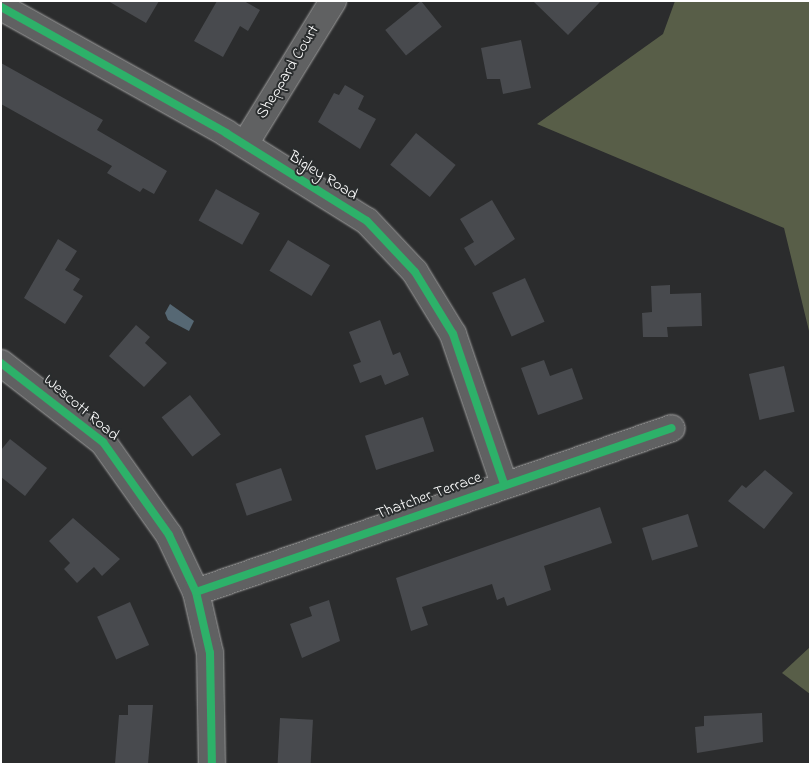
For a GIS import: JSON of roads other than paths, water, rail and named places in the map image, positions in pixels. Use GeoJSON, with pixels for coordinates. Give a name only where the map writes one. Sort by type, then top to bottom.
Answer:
{"type":"FeatureCollection","features":[{"type":"Feature","properties":{"kind":"street","name":"Sheppard Court"},"geometry":{"type":"LineString","coordinates":[[245,144],[333,1]]}},
{"type":"Feature","properties":{"kind":"street","name":"Bigley Road"},"geometry":{"type":"LineString","coordinates":[[1,7],[245,144],[366,221],[415,272],[453,334],[504,484]]}},
{"type":"Feature","properties":{"kind":"street","name":"Wescott Road"},"geometry":{"type":"LineString","coordinates":[[1,363],[79,420],[126,468],[169,535],[196,592],[214,694],[212,764]]}},
{"type":"Feature","properties":{"kind":"street","name":"Thatcher Terrace"},"geometry":{"type":"LineString","coordinates":[[196,592],[504,484],[672,428]]}},
{"type":"Feature","properties":{"kind":"water"},"geometry":{"type":"Polygon","coordinates":[[[170,304],[194,321],[189,331],[168,320],[165,313],[170,304]]]}}]}
